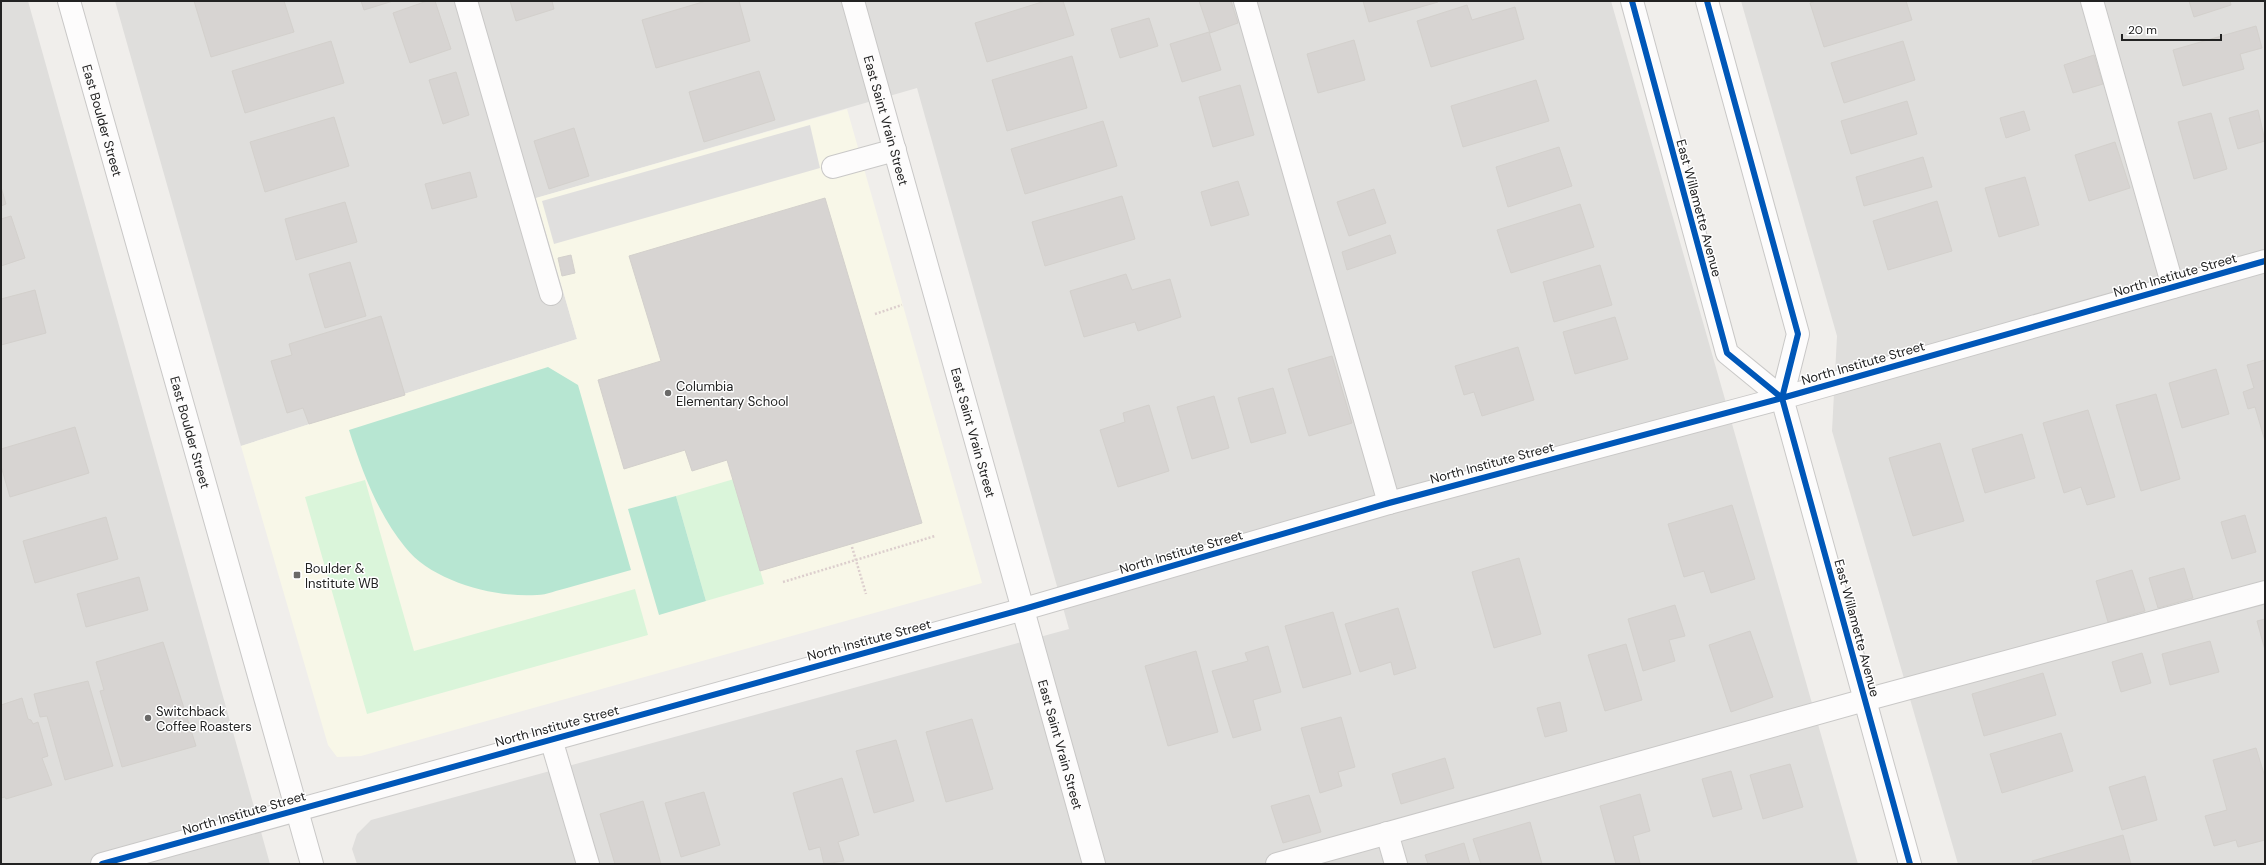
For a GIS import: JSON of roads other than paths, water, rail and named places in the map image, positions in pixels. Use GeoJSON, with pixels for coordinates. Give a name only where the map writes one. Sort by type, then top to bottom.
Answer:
{"type":"FeatureCollection","features":[{"type":"Feature","properties":{"kind":"street","name":"East Boulder Street"},"geometry":{"type":"LineString","coordinates":[[69,1],[312,864]]}},
{"type":"Feature","properties":{"kind":"street"},"geometry":{"type":"LineString","coordinates":[[466,1],[551,294]]}},
{"type":"Feature","properties":{"kind":"street","name":"East Saint Vrain Street"},"geometry":{"type":"LineString","coordinates":[[853,1],[1094,864]]}},
{"type":"Feature","properties":{"kind":"street"},"geometry":{"type":"LineString","coordinates":[[1245,1],[1389,503]]}},
{"type":"Feature","properties":{"kind":"street","name":"East Willamette Avenue"},"geometry":{"type":"LineString","coordinates":[[1632,1],[1727,353],[1782,398]]}},
{"type":"Feature","properties":{"kind":"street","name":"East Willamette Avenue"},"geometry":{"type":"LineString","coordinates":[[1707,1],[1798,334],[1782,398],[1910,864]]}},
{"type":"Feature","properties":{"kind":"street"},"geometry":{"type":"LineString","coordinates":[[2092,1],[2173,287]]}},
{"type":"Feature","properties":{"kind":"street"},"geometry":{"type":"LineString","coordinates":[[833,167],[895,150]]}},
{"type":"Feature","properties":{"kind":"street","name":"North Institute Street"},"geometry":{"type":"LineString","coordinates":[[102,864],[296,809],[1024,609],[1389,503],[1782,398],[2265,261]]}},
{"type":"Feature","properties":{"kind":"street"},"geometry":{"type":"LineString","coordinates":[[1278,864],[1865,700],[2265,592]]}},
{"type":"Feature","properties":{"kind":"street"},"geometry":{"type":"LineString","coordinates":[[551,739],[588,864]]}},
{"type":"Feature","properties":{"kind":"street"},"geometry":{"type":"LineString","coordinates":[[1387,834],[1396,864]]}},
{"type":"Feature","properties":{"kind":"place","name":"Columbia Elementary School"},"geometry":{"type":"Point","coordinates":[668,393]}},
{"type":"Feature","properties":{"kind":"place","name":"Boulder & Institute WB"},"geometry":{"type":"Point","coordinates":[297,575]}},
{"type":"Feature","properties":{"kind":"place","name":"Switchback Coffee Roasters"},"geometry":{"type":"Point","coordinates":[148,718]}}]}
